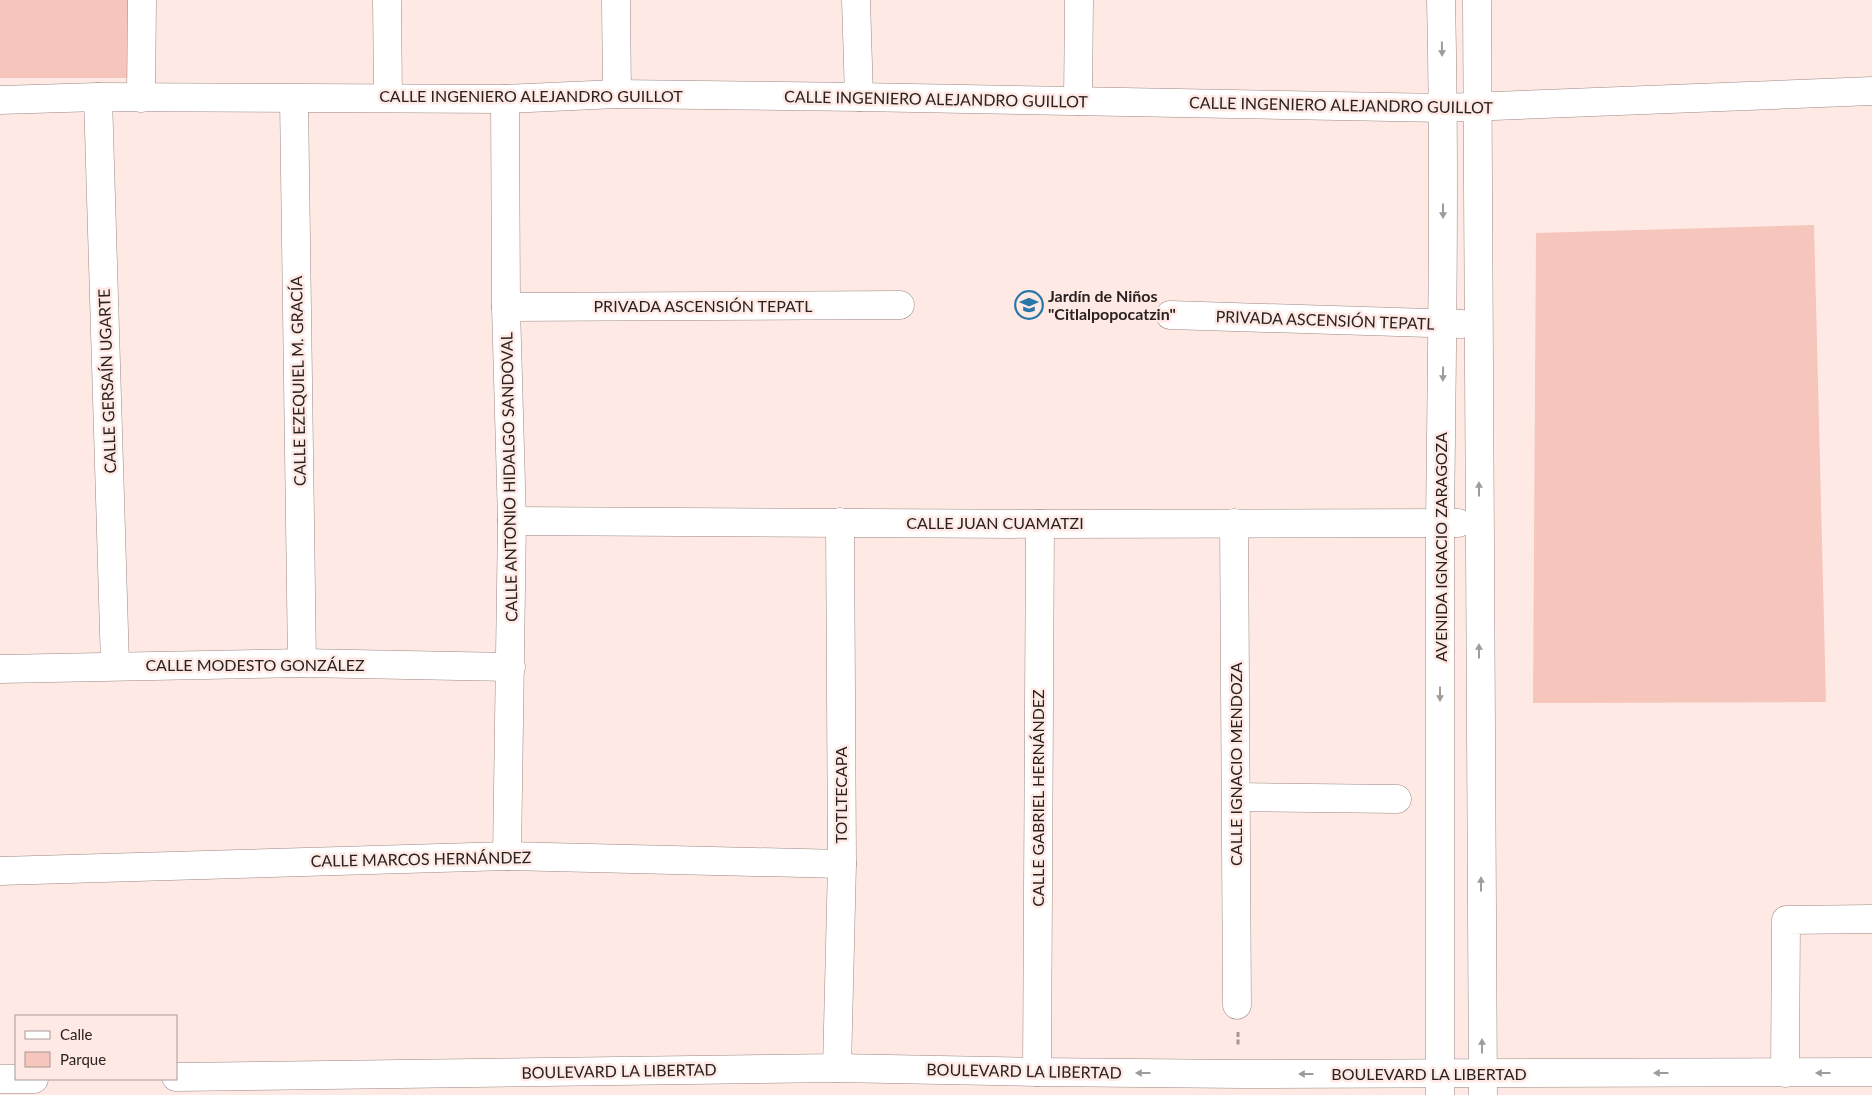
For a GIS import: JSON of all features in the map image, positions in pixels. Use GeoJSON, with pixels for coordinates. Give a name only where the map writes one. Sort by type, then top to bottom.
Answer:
{"type":"FeatureCollection","features":[{"type":"Feature","properties":{"kind":"street"},"geometry":{"type":"LineString","coordinates":[[141,98],[142,0]]}},
{"type":"Feature","properties":{"kind":"street"},"geometry":{"type":"LineString","coordinates":[[387,0],[388,97]]}},
{"type":"Feature","properties":{"kind":"street"},"geometry":{"type":"LineString","coordinates":[[616,0],[617,94]]}},
{"type":"Feature","properties":{"kind":"street"},"geometry":{"type":"LineString","coordinates":[[856,0],[858,97]]}},
{"type":"Feature","properties":{"kind":"street"},"geometry":{"type":"LineString","coordinates":[[1078,101],[1079,0]]}},
{"type":"Feature","properties":{"kind":"street","name":"AVENIDA IGNACIO ZARAGOZA"},"geometry":{"type":"LineString","coordinates":[[1440,1084],[1440,523],[1443,324],[1441,0]]}},
{"type":"Feature","properties":{"kind":"street"},"geometry":{"type":"LineString","coordinates":[[1477,0],[1480,324],[1478,523],[1482,1084]]}},
{"type":"Feature","properties":{"kind":"street","name":"CALLE INGENIERO ALEJANDRO GUILLOT"},"geometry":{"type":"LineString","coordinates":[[0,100],[98,97],[505,99],[617,94],[1478,108],[1872,91]]}},
{"type":"Feature","properties":{"kind":"street","name":"CALLE GERSAÍN UGARTE"},"geometry":{"type":"LineString","coordinates":[[98,97],[116,666]]}},
{"type":"Feature","properties":{"kind":"street","name":"CALLE EZEQUIEL M. GRACÍA"},"geometry":{"type":"LineString","coordinates":[[294,99],[302,663]]}},
{"type":"Feature","properties":{"kind":"street","name":"CALLE ANTONIO HIDALGO SANDOVAL"},"geometry":{"type":"LineString","coordinates":[[505,99],[506,307],[512,521],[507,856]]}},
{"type":"Feature","properties":{"kind":"street","name":"PRIVADA ASCENSIÓN TEPATL"},"geometry":{"type":"LineString","coordinates":[[506,307],[900,305]]}},
{"type":"Feature","properties":{"kind":"street","name":"PRIVADA ASCENSIÓN TEPATL"},"geometry":{"type":"LineString","coordinates":[[1170,316],[1480,324]]}},
{"type":"Feature","properties":{"kind":"street","name":"CALLE JUAN CUAMATZI"},"geometry":{"type":"LineString","coordinates":[[512,521],[1040,524],[1478,523]]}},
{"type":"Feature","properties":{"kind":"street","name":"TOTLTECAPA"},"geometry":{"type":"LineString","coordinates":[[837,1068],[842,864],[840,522]]}},
{"type":"Feature","properties":{"kind":"street","name":"CALLE IGNACIO MENDOZA"},"geometry":{"type":"LineString","coordinates":[[1234,523],[1237,1006]]}},
{"type":"Feature","properties":{"kind":"street","name":"CALLE GABRIEL HERNÁNDEZ"},"geometry":{"type":"LineString","coordinates":[[1037,1072],[1040,524]]}},
{"type":"Feature","properties":{"kind":"street","name":"CALLE MODESTO GONZÁLEZ"},"geometry":{"type":"LineString","coordinates":[[0,668],[302,663],[511,667]]}},
{"type":"Feature","properties":{"kind":"street"},"geometry":{"type":"LineString","coordinates":[[1237,798],[1397,799]]}},
{"type":"Feature","properties":{"kind":"street"},"geometry":{"type":"LineString","coordinates":[[1440,799],[1480,799]]}},
{"type":"Feature","properties":{"kind":"street","name":"CALLE MARCOS HERNÁNDEZ"},"geometry":{"type":"LineString","coordinates":[[0,871],[507,856],[842,864]]}},
{"type":"Feature","properties":{"kind":"street"},"geometry":{"type":"LineString","coordinates":[[1785,1073],[1786,920],[1872,918]]}},
{"type":"Feature","properties":{"kind":"street","name":"BOULEVARD LA LIBERTAD"},"geometry":{"type":"LineString","coordinates":[[178,1077],[837,1068],[1240,1074],[1440,1084],[1482,1084],[1785,1073],[1872,1072]]}},
{"type":"Feature","properties":{"kind":"street"},"geometry":{"type":"LineString","coordinates":[[0,1079],[15,1079]]}},
{"type":"Feature","properties":{"kind":"path"},"geometry":{"type":"LineString","coordinates":[[1237,1006],[1240,1074]]}},
{"type":"Feature","properties":{"kind":"green space"},"geometry":{"type":"Polygon","coordinates":[[[0,0],[131,0],[133,78],[0,78],[0,0]]]}},
{"type":"Feature","properties":{"kind":"green space"},"geometry":{"type":"Polygon","coordinates":[[[1814,225],[1826,702],[1533,703],[1536,233],[1814,225]]]}},
{"type":"Feature","properties":{"kind":"place","name":"Jardín de Niños \"Citlalpopocatzin\""},"geometry":{"type":"Point","coordinates":[1029,305]}}]}
